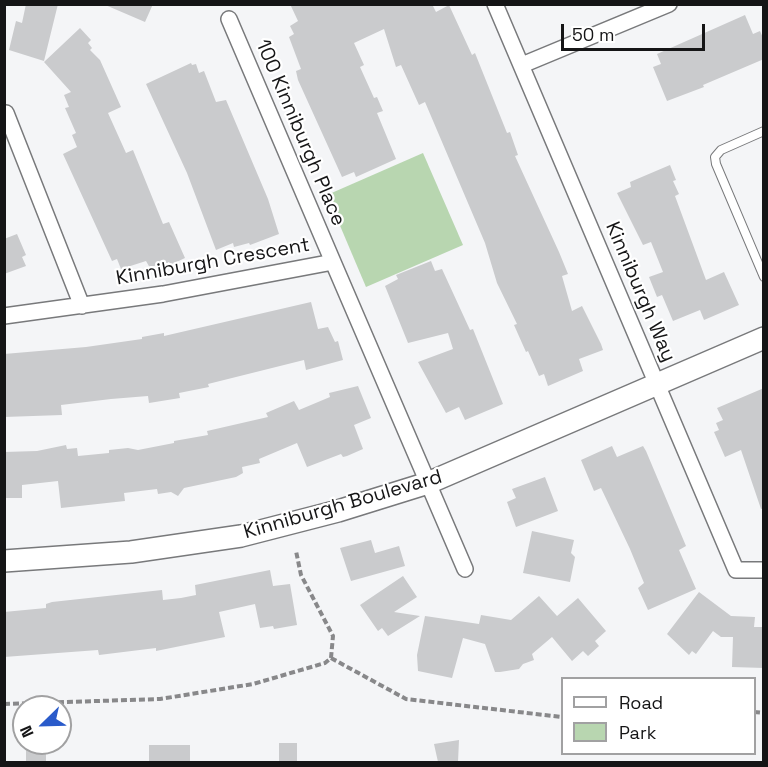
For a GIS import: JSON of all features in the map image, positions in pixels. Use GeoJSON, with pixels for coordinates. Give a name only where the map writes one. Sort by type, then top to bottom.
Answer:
{"type":"FeatureCollection","features":[{"type":"Feature","properties":{"kind":"street","name":"Kinniburgh Way"},"geometry":{"type":"LineString","coordinates":[[495,4],[736,570],[764,570]]}},
{"type":"Feature","properties":{"kind":"street"},"geometry":{"type":"LineString","coordinates":[[522,65],[669,4]]}},
{"type":"Feature","properties":{"kind":"street","name":"100 Kinniburgh Place"},"geometry":{"type":"LineString","coordinates":[[229,19],[333,262]]}},
{"type":"Feature","properties":{"kind":"street"},"geometry":{"type":"LineString","coordinates":[[6,113],[82,306]]}},
{"type":"Feature","properties":{"kind":"street","name":"Kinniburgh Crescent"},"geometry":{"type":"LineString","coordinates":[[4,316],[163,294],[333,262],[465,569]]}},
{"type":"Feature","properties":{"kind":"street","name":"Kinniburgh Boulevard"},"geometry":{"type":"LineString","coordinates":[[4,561],[131,552],[241,536],[428,483],[764,338]]}},
{"type":"Feature","properties":{"kind":"lane"},"geometry":{"type":"LineString","coordinates":[[764,131],[721,150],[715,157],[764,277]]}},
{"type":"Feature","properties":{"kind":"path"},"geometry":{"type":"LineString","coordinates":[[296,551],[301,575],[333,636],[331,658]]}},
{"type":"Feature","properties":{"kind":"path"},"geometry":{"type":"LineString","coordinates":[[4,704],[160,699],[253,684],[318,666],[331,658]]}},
{"type":"Feature","properties":{"kind":"path"},"geometry":{"type":"LineString","coordinates":[[331,658],[406,699],[561,717]]}},
{"type":"Feature","properties":{"kind":"green space"},"geometry":{"type":"Polygon","coordinates":[[[423,153],[463,245],[366,287],[327,195],[423,153]]]}},
{"type":"Feature","properties":{"kind":"building"},"geometry":{"type":"Polygon","coordinates":[[[26,4],[58,4],[44,61],[9,50],[16,21],[22,23],[26,4]]]}},
{"type":"Feature","properties":{"kind":"building"},"geometry":{"type":"Polygon","coordinates":[[[103,4],[153,4],[145,22],[103,4]]]}},
{"type":"Feature","properties":{"kind":"building"},"geometry":{"type":"Polygon","coordinates":[[[290,4],[432,4],[436,12],[449,5],[472,55],[475,53],[507,133],[510,132],[518,155],[515,156],[568,274],[562,276],[572,311],[582,306],[601,344],[603,350],[579,359],[583,371],[548,386],[544,374],[539,376],[514,325],[517,324],[497,283],[485,243],[425,102],[419,105],[401,65],[396,67],[384,29],[354,43],[364,65],[360,67],[374,98],[377,97],[383,111],[377,113],[396,159],[356,177],[354,172],[342,177],[298,80],[296,71],[301,69],[289,37],[294,34],[290,26],[298,21],[290,4]]]}},
{"type":"Feature","properties":{"kind":"building"},"geometry":{"type":"Polygon","coordinates":[[[745,15],[753,34],[760,31],[764,40],[764,59],[703,85],[704,87],[667,101],[653,67],[661,64],[657,54],[745,15]]]}},
{"type":"Feature","properties":{"kind":"building"},"geometry":{"type":"Polygon","coordinates":[[[80,28],[91,40],[88,43],[92,48],[90,50],[100,60],[121,107],[108,113],[126,153],[133,150],[163,224],[169,222],[185,258],[170,265],[169,262],[163,265],[161,263],[150,268],[146,261],[121,269],[117,259],[112,261],[63,154],[77,147],[72,135],[76,133],[65,108],[69,107],[64,95],[71,92],[44,62],[80,28]]]}},
{"type":"Feature","properties":{"kind":"building"},"geometry":{"type":"Polygon","coordinates":[[[191,63],[196,64],[199,73],[204,71],[216,102],[226,100],[268,199],[279,234],[250,245],[249,243],[234,247],[233,243],[216,250],[187,173],[146,84],[191,63]]]}},
{"type":"Feature","properties":{"kind":"building"},"geometry":{"type":"Polygon","coordinates":[[[670,165],[676,180],[673,181],[679,194],[675,196],[706,280],[724,272],[739,305],[704,320],[700,310],[673,321],[662,295],[657,297],[649,277],[663,272],[651,242],[643,245],[617,193],[631,187],[630,182],[670,165]]]}},
{"type":"Feature","properties":{"kind":"building"},"geometry":{"type":"Polygon","coordinates":[[[17,234],[26,255],[22,257],[26,266],[4,274],[4,239],[17,234]]]}},
{"type":"Feature","properties":{"kind":"building"},"geometry":{"type":"Polygon","coordinates":[[[431,261],[435,271],[442,269],[470,330],[473,329],[503,404],[465,420],[459,407],[446,413],[418,362],[453,349],[448,333],[408,343],[385,286],[398,279],[396,275],[431,261]]]}},
{"type":"Feature","properties":{"kind":"building"},"geometry":{"type":"Polygon","coordinates":[[[311,302],[318,329],[328,327],[335,342],[338,341],[343,360],[306,370],[304,360],[208,384],[209,387],[179,393],[180,398],[149,403],[148,396],[111,399],[61,405],[62,415],[4,417],[4,354],[86,347],[142,339],[142,337],[164,333],[164,336],[311,302]]]}},
{"type":"Feature","properties":{"kind":"building"},"geometry":{"type":"Polygon","coordinates":[[[358,386],[371,418],[354,425],[363,449],[347,456],[343,457],[341,454],[307,467],[297,443],[259,459],[260,463],[242,467],[243,473],[236,477],[184,488],[178,496],[171,492],[158,494],[157,489],[124,493],[125,501],[61,508],[58,481],[22,485],[22,498],[4,498],[4,452],[37,451],[66,445],[67,449],[77,448],[78,456],[109,453],[109,450],[128,448],[138,450],[208,435],[207,431],[268,417],[266,413],[294,401],[299,410],[330,397],[329,393],[358,386]]]}},
{"type":"Feature","properties":{"kind":"building"},"geometry":{"type":"Polygon","coordinates":[[[764,388],[764,508],[761,509],[741,450],[725,457],[714,432],[719,430],[716,423],[723,420],[717,408],[764,388]]]}},
{"type":"Feature","properties":{"kind":"building"},"geometry":{"type":"Polygon","coordinates":[[[612,446],[617,457],[643,446],[646,451],[686,546],[679,550],[696,589],[648,610],[638,588],[644,583],[630,549],[601,488],[594,491],[581,460],[612,446]]]}},
{"type":"Feature","properties":{"kind":"building"},"geometry":{"type":"Polygon","coordinates":[[[545,477],[558,511],[516,527],[507,502],[516,498],[512,489],[545,477]]]}},
{"type":"Feature","properties":{"kind":"building"},"geometry":{"type":"Polygon","coordinates":[[[532,531],[574,540],[571,553],[575,557],[570,582],[523,573],[532,531]]]}},
{"type":"Feature","properties":{"kind":"building"},"geometry":{"type":"Polygon","coordinates":[[[371,540],[375,553],[399,546],[405,566],[351,581],[340,548],[371,540]]]}},
{"type":"Feature","properties":{"kind":"building"},"geometry":{"type":"Polygon","coordinates":[[[270,570],[273,586],[290,584],[297,625],[274,629],[273,626],[260,628],[255,604],[219,612],[225,637],[156,651],[156,648],[99,655],[98,650],[4,657],[4,612],[46,608],[46,604],[52,602],[162,590],[163,600],[181,598],[196,595],[195,585],[270,570]]]}},
{"type":"Feature","properties":{"kind":"building"},"geometry":{"type":"Polygon","coordinates":[[[403,576],[417,597],[394,612],[420,616],[388,636],[382,628],[378,631],[360,605],[403,576]]]}},
{"type":"Feature","properties":{"kind":"building"},"geometry":{"type":"Polygon","coordinates":[[[699,592],[731,616],[755,617],[754,627],[764,627],[764,668],[732,667],[733,637],[721,637],[713,631],[696,654],[692,651],[689,655],[667,634],[699,592]]]}},
{"type":"Feature","properties":{"kind":"building"},"geometry":{"type":"Polygon","coordinates":[[[539,596],[557,616],[578,598],[606,631],[595,641],[599,646],[588,656],[583,651],[572,661],[552,637],[532,654],[534,660],[523,664],[519,669],[495,672],[485,644],[463,638],[452,678],[418,671],[417,655],[425,616],[479,624],[481,615],[511,620],[539,596]]]}},
{"type":"Feature","properties":{"kind":"building"},"geometry":{"type":"Polygon","coordinates":[[[459,740],[458,762],[438,762],[434,744],[459,740]]]}},
{"type":"Feature","properties":{"kind":"building"},"geometry":{"type":"Polygon","coordinates":[[[279,743],[297,743],[297,762],[279,762],[279,743]]]}},
{"type":"Feature","properties":{"kind":"building"},"geometry":{"type":"Polygon","coordinates":[[[149,745],[190,745],[190,762],[149,762],[149,745]]]}},
{"type":"Feature","properties":{"kind":"building"},"geometry":{"type":"Polygon","coordinates":[[[26,755],[46,755],[46,762],[26,762],[26,755]]]}}]}
